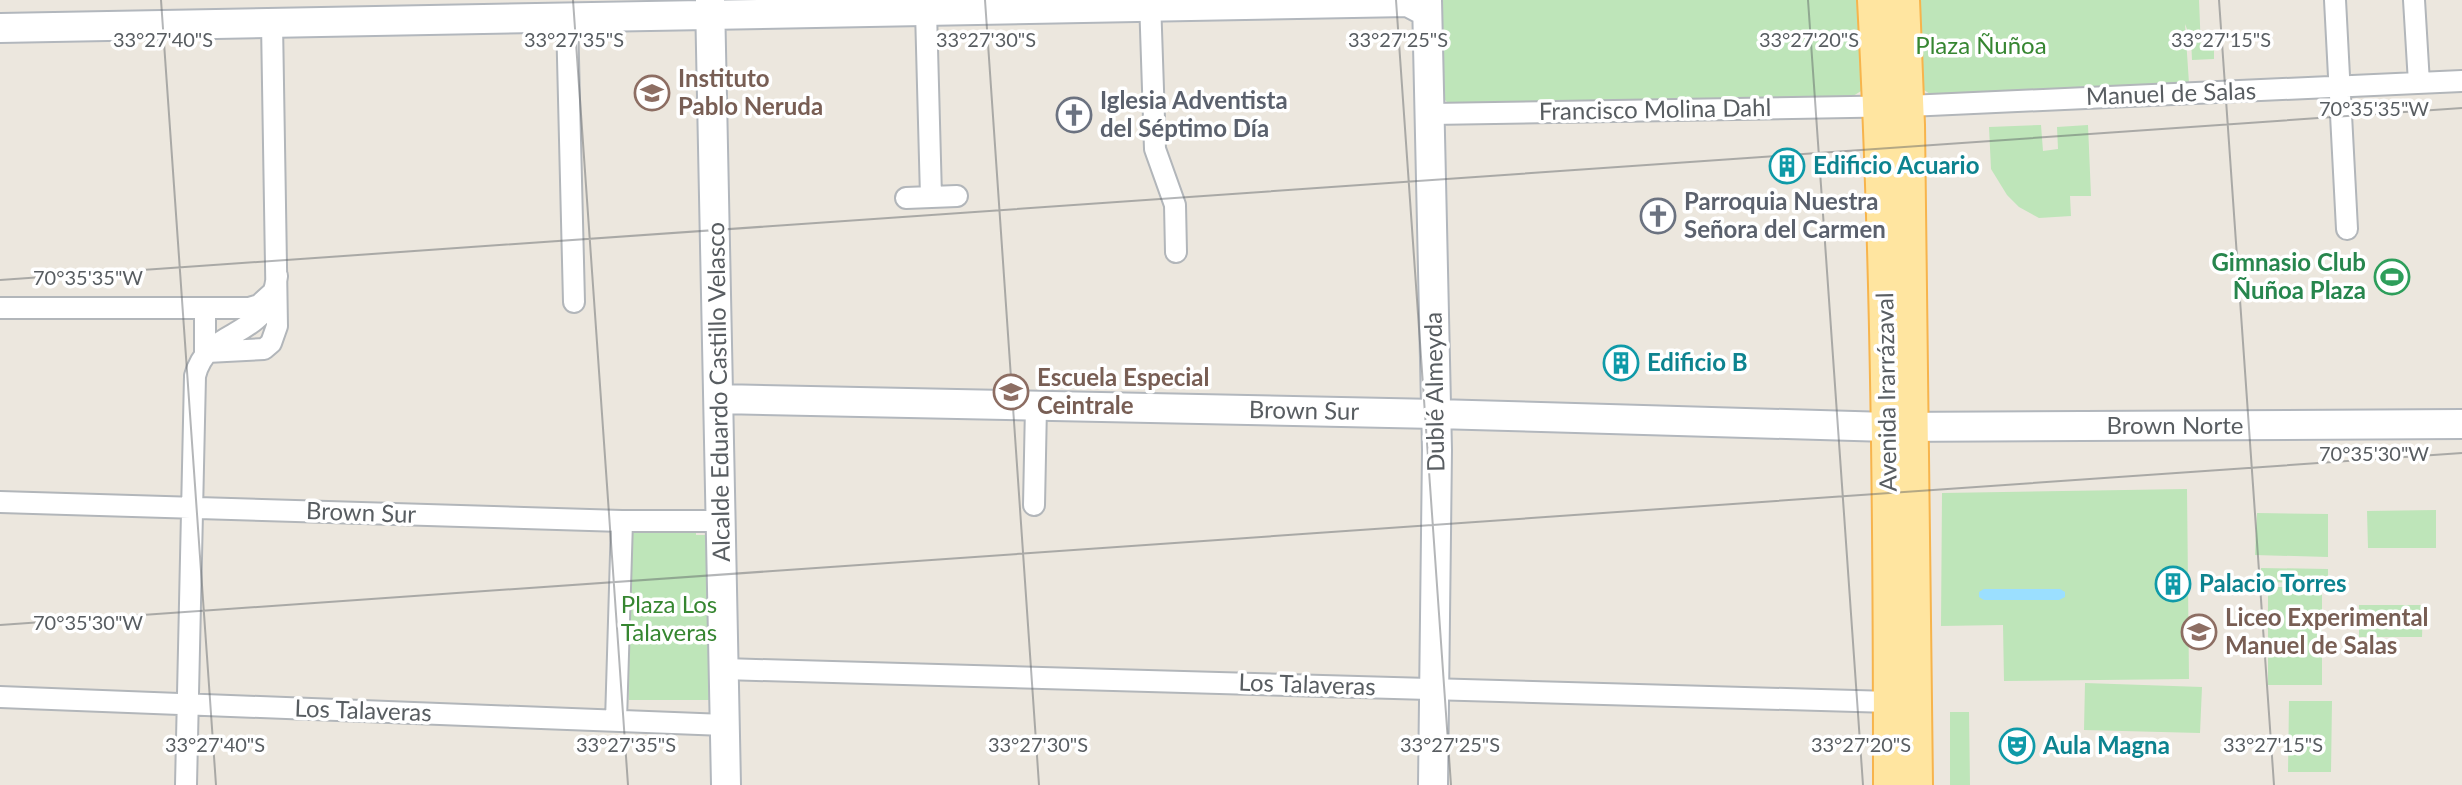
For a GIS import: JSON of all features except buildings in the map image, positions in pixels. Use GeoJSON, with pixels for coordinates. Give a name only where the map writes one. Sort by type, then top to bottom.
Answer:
{"type":"FeatureCollection","features":[{"type":"Feature","properties":{"kind":"main road","name":"Avenida Irarrázaval"},"geometry":{"type":"LineString","coordinates":[[1874,0],[1894,106]]}},
{"type":"Feature","properties":{"kind":"main road","name":"Avenida Irarrázaval"},"geometry":{"type":"LineString","coordinates":[[1903,0],[1894,106],[1900,427],[1916,785]]}},
{"type":"Feature","properties":{"kind":"main road","name":"Avenida Irarrázaval"},"geometry":{"type":"LineString","coordinates":[[1890,785],[1900,427]]}},
{"type":"Feature","properties":{"kind":"street"},"geometry":{"type":"LineString","coordinates":[[2335,0],[2347,229]]}},
{"type":"Feature","properties":{"kind":"street"},"geometry":{"type":"LineString","coordinates":[[2414,0],[2419,83]]}},
{"type":"Feature","properties":{"kind":"street"},"geometry":{"type":"LineString","coordinates":[[1150,4],[1155,149],[1175,205],[1176,252]]}},
{"type":"Feature","properties":{"kind":"street"},"geometry":{"type":"LineString","coordinates":[[0,28],[567,18],[710,8],[926,11],[1150,4],[1419,4]]}},
{"type":"Feature","properties":{"kind":"street","name":"Dublé Almeyda"},"geometry":{"type":"LineString","coordinates":[[1419,4],[1431,114],[1436,414],[1433,785]]}},
{"type":"Feature","properties":{"kind":"street","name":"Alcalde Eduardo Castillo Velasco"},"geometry":{"type":"LineString","coordinates":[[710,8],[726,785]]}},
{"type":"Feature","properties":{"kind":"street"},"geometry":{"type":"LineString","coordinates":[[926,11],[931,197]]}},
{"type":"Feature","properties":{"kind":"street"},"geometry":{"type":"LineString","coordinates":[[567,18],[574,302]]}},
{"type":"Feature","properties":{"kind":"street"},"geometry":{"type":"LineString","coordinates":[[205,352],[257,351],[271,343],[277,326],[272,23]]}},
{"type":"Feature","properties":{"kind":"street","name":"Manuel de Salas"},"geometry":{"type":"LineString","coordinates":[[1894,106],[2462,81]]}},
{"type":"Feature","properties":{"kind":"street","name":"Francisco Molina Dahl"},"geometry":{"type":"LineString","coordinates":[[1431,114],[1894,106]]}},
{"type":"Feature","properties":{"kind":"street"},"geometry":{"type":"LineString","coordinates":[[906,198],[957,196]]}},
{"type":"Feature","properties":{"kind":"street"},"geometry":{"type":"LineString","coordinates":[[0,308],[249,308],[268,298],[277,276]]}},
{"type":"Feature","properties":{"kind":"street"},"geometry":{"type":"LineString","coordinates":[[205,352],[264,314],[272,301],[277,276]]}},
{"type":"Feature","properties":{"kind":"street"},"geometry":{"type":"LineString","coordinates":[[186,785],[193,389],[198,365],[205,352],[205,309]]}},
{"type":"Feature","properties":{"kind":"street","name":"Brown Sur"},"geometry":{"type":"LineString","coordinates":[[719,399],[1900,427]]}},
{"type":"Feature","properties":{"kind":"street"},"geometry":{"type":"LineString","coordinates":[[1034,505],[1036,406]]}},
{"type":"Feature","properties":{"kind":"street","name":"Brown Norte"},"geometry":{"type":"LineString","coordinates":[[1900,427],[2462,424]]}},
{"type":"Feature","properties":{"kind":"street","name":"Brown Sur"},"geometry":{"type":"LineString","coordinates":[[0,502],[622,521],[722,521]]}},
{"type":"Feature","properties":{"kind":"street"},"geometry":{"type":"LineString","coordinates":[[616,721],[622,521]]}},
{"type":"Feature","properties":{"kind":"street","name":"Los Talaveras"},"geometry":{"type":"LineString","coordinates":[[724,669],[1890,702]]}},
{"type":"Feature","properties":{"kind":"street","name":"Los Talaveras"},"geometry":{"type":"LineString","coordinates":[[0,697],[725,725]]}},
{"type":"Feature","properties":{"kind":"green space","name":"Plaza Ñuñoa"},"geometry":{"type":"Polygon","coordinates":[[[1439,0],[1864,0],[1866,88],[1853,96],[1457,106],[1443,98],[1439,0]]]}},
{"type":"Feature","properties":{"kind":"green space","name":"Plaza Ñuñoa"},"geometry":{"type":"Polygon","coordinates":[[[1916,0],[2199,0],[2201,49],[2214,49],[2214,59],[2192,60],[2191,39],[2185,24],[2189,83],[1930,94],[1921,88],[1916,0]]]}},
{"type":"Feature","properties":{"kind":"green space"},"geometry":{"type":"Polygon","coordinates":[[[2041,125],[2043,151],[2058,149],[2057,127],[2088,125],[2091,196],[2070,196],[2071,216],[2039,218],[2019,207],[2007,195],[1991,169],[1989,127],[2041,125]]]}},
{"type":"Feature","properties":{"kind":"green space"},"geometry":{"type":"Polygon","coordinates":[[[2187,489],[2189,679],[2004,681],[2003,625],[1941,626],[1942,493],[2187,489]]]}},
{"type":"Feature","properties":{"kind":"green space"},"geometry":{"type":"Polygon","coordinates":[[[2436,510],[2436,548],[2368,548],[2367,511],[2436,510]]]}},
{"type":"Feature","properties":{"kind":"green space"},"geometry":{"type":"Polygon","coordinates":[[[2257,513],[2328,514],[2328,557],[2255,555],[2257,513]]]}},
{"type":"Feature","properties":{"kind":"green space","name":"Plaza Los Talaveras"},"geometry":{"type":"Polygon","coordinates":[[[696,529],[696,535],[710,535],[709,700],[629,700],[630,534],[633,530],[696,529]]]}},
{"type":"Feature","properties":{"kind":"green space"},"geometry":{"type":"Polygon","coordinates":[[[2261,568],[2328,569],[2328,583],[2260,582],[2261,568]]]}},
{"type":"Feature","properties":{"kind":"green space"},"geometry":{"type":"Polygon","coordinates":[[[2268,587],[2322,587],[2322,685],[2268,685],[2268,587]]]}},
{"type":"Feature","properties":{"kind":"green space"},"geometry":{"type":"Polygon","coordinates":[[[2359,605],[2423,605],[2422,637],[2359,637],[2359,605]]]}},
{"type":"Feature","properties":{"kind":"green space"},"geometry":{"type":"Polygon","coordinates":[[[2085,683],[2202,687],[2200,733],[2084,730],[2085,683]]]}},
{"type":"Feature","properties":{"kind":"green space"},"geometry":{"type":"Polygon","coordinates":[[[2289,701],[2332,701],[2331,772],[2288,772],[2289,701]]]}},
{"type":"Feature","properties":{"kind":"green space"},"geometry":{"type":"Polygon","coordinates":[[[1950,712],[1969,712],[1970,785],[1950,785],[1950,712]]]}},
{"type":"Feature","properties":{"kind":"water"},"geometry":{"type":"Polygon","coordinates":[[[1984,589],[2060,589],[2065,592],[2065,597],[2059,600],[1984,600],[1979,597],[1979,592],[1984,589]]]}},
{"type":"Feature","properties":{"kind":"place","name":"Instituto Pablo Neruda"},"geometry":{"type":"Point","coordinates":[652,93]}},
{"type":"Feature","properties":{"kind":"place","name":"Iglesia Adventista del Séptimo Día"},"geometry":{"type":"Point","coordinates":[1074,115]}},
{"type":"Feature","properties":{"kind":"place","name":"Edificio Acuario"},"geometry":{"type":"Point","coordinates":[1787,166]}},
{"type":"Feature","properties":{"kind":"place","name":"Parroquia Nuestra Señora del Carmen"},"geometry":{"type":"Point","coordinates":[1658,216]}},
{"type":"Feature","properties":{"kind":"place","name":"Gimnasio Club Ñuñoa Plaza"},"geometry":{"type":"Point","coordinates":[2392,277]}},
{"type":"Feature","properties":{"kind":"place","name":"Edificio B"},"geometry":{"type":"Point","coordinates":[1621,363]}},
{"type":"Feature","properties":{"kind":"place","name":"Escuela Especial Ceintrale"},"geometry":{"type":"Point","coordinates":[1011,392]}},
{"type":"Feature","properties":{"kind":"place","name":"Palacio Torres"},"geometry":{"type":"Point","coordinates":[2173,584]}},
{"type":"Feature","properties":{"kind":"place","name":"Liceo Experimental Manuel de Salas"},"geometry":{"type":"Point","coordinates":[2199,632]}},
{"type":"Feature","properties":{"kind":"place","name":"Aula Magna"},"geometry":{"type":"Point","coordinates":[2017,746]}}]}
